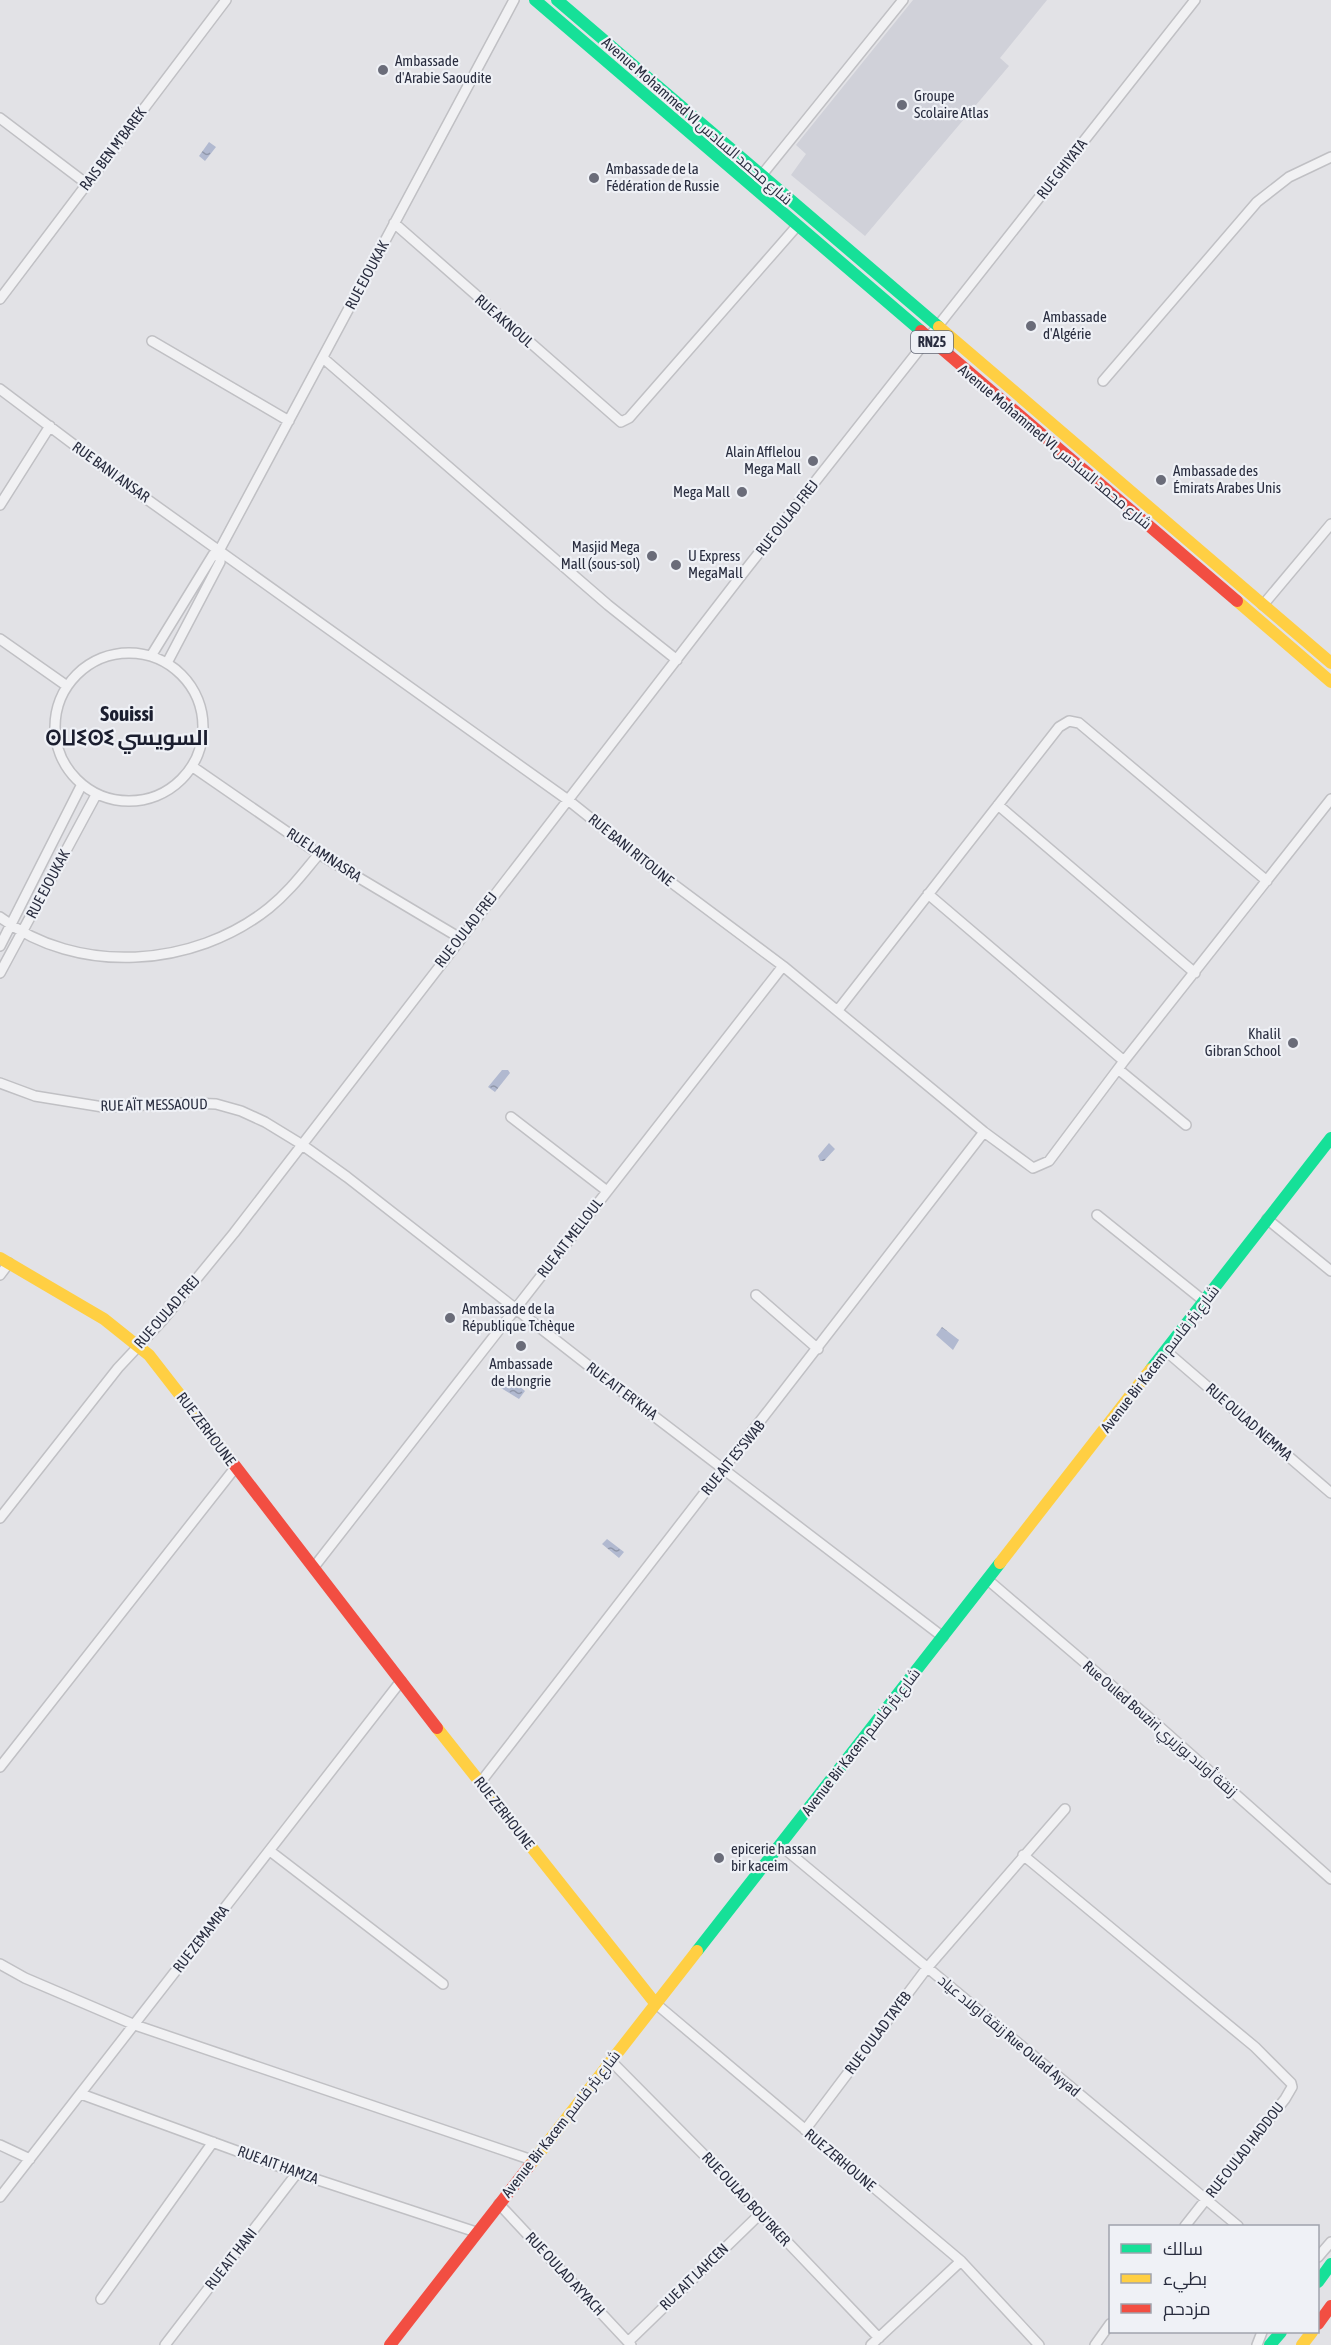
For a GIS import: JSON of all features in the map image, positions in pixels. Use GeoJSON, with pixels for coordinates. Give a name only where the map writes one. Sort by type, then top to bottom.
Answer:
{"type":"FeatureCollection","features":[{"type":"Feature","properties":{"kind":"main road","name":"Avenue Mohammed VI شارع محمد السادس"},"geometry":{"type":"LineString","coordinates":[[535,0],[1331,682]]}},
{"type":"Feature","properties":{"kind":"main road","name":"Avenue Mohammed VI شارع محمد السادس"},"geometry":{"type":"LineString","coordinates":[[556,0],[1331,663]]}},
{"type":"Feature","properties":{"kind":"main road","name":"Avenue Bir Kacem شارع بئر قاسم"},"geometry":{"type":"LineString","coordinates":[[390,2345],[1331,1138]]}},
{"type":"Feature","properties":{"kind":"main road","name":"RUE ZERHOUNE"},"geometry":{"type":"LineString","coordinates":[[5,1260],[104,1318],[138,1345],[161,1370],[480,1783],[655,2003]]}},
{"type":"Feature","properties":{"kind":"main road"},"geometry":{"type":"LineString","coordinates":[[1319,2279],[1331,2264]]}},
{"type":"Feature","properties":{"kind":"main road"},"geometry":{"type":"LineString","coordinates":[[1319,2321],[1331,2306]]}},
{"type":"Feature","properties":{"kind":"main road"},"geometry":{"type":"LineString","coordinates":[[1270,2345],[1279,2333]]}},
{"type":"Feature","properties":{"kind":"street","name":"RAIS BEN M’BAREK"},"geometry":{"type":"LineString","coordinates":[[0,299],[226,0]]}},
{"type":"Feature","properties":{"kind":"street","name":"RUE EJOUKAK"},"geometry":{"type":"LineString","coordinates":[[167,663],[220,562],[222,551],[288,422],[514,0]]}},
{"type":"Feature","properties":{"kind":"street"},"geometry":{"type":"LineString","coordinates":[[761,176],[903,0]]}},
{"type":"Feature","properties":{"kind":"street","name":"RUE GHIYATA"},"geometry":{"type":"LineString","coordinates":[[929,338],[1195,0]]}},
{"type":"Feature","properties":{"kind":"street"},"geometry":{"type":"LineString","coordinates":[[0,118],[87,183]]}},
{"type":"Feature","properties":{"kind":"street"},"geometry":{"type":"LineString","coordinates":[[1103,381],[1257,202],[1288,177],[1328,162]]}},
{"type":"Feature","properties":{"kind":"street","name":"RUE AKNOUL"},"geometry":{"type":"LineString","coordinates":[[394,223],[621,422],[626,420],[797,226]]}},
{"type":"Feature","properties":{"kind":"street","name":"RUE OULAD FREJ"},"geometry":{"type":"LineString","coordinates":[[0,1518],[138,1345],[173,1308],[929,338]]}},
{"type":"Feature","properties":{"kind":"street"},"geometry":{"type":"LineString","coordinates":[[152,341],[288,422]]}},
{"type":"Feature","properties":{"kind":"street"},"geometry":{"type":"LineString","coordinates":[[323,358],[608,606],[677,660]]}},
{"type":"Feature","properties":{"kind":"street","name":"RUE BANI ANSAR"},"geometry":{"type":"LineString","coordinates":[[0,389],[222,551]]}},
{"type":"Feature","properties":{"kind":"street"},"geometry":{"type":"LineString","coordinates":[[0,505],[50,426]]}},
{"type":"Feature","properties":{"kind":"street"},"geometry":{"type":"LineString","coordinates":[[1263,605],[1331,524]]}},
{"type":"Feature","properties":{"kind":"street","name":"RUE EJOUKAK"},"geometry":{"type":"LineString","coordinates":[[151,656],[213,555],[222,551]]}},
{"type":"Feature","properties":{"kind":"street","name":"RUE BANI RITOUNE"},"geometry":{"type":"LineString","coordinates":[[222,551],[568,800],[672,883],[783,966],[1025,1165],[1033,1168],[1049,1161],[1121,1065]]}},
{"type":"Feature","properties":{"kind":"street"},"geometry":{"type":"LineString","coordinates":[[0,639],[67,686]]}},
{"type":"Feature","properties":{"kind":"street"},"geometry":{"type":"LineString","coordinates":[[131,653],[151,656],[167,663],[186,679],[198,701],[204,725],[200,750],[193,767],[169,790],[144,801],[117,801],[96,795],[81,786],[66,768],[57,749],[54,729],[57,709],[67,686],[93,662],[111,655],[131,653]]}},
{"type":"Feature","properties":{"kind":"street"},"geometry":{"type":"LineString","coordinates":[[837,1010],[1059,727],[1073,721],[1079,723],[1267,881]]}},
{"type":"Feature","properties":{"kind":"street","name":"RUE LAMNASRA"},"geometry":{"type":"LineString","coordinates":[[193,767],[319,854],[460,938]]}},
{"type":"Feature","properties":{"kind":"street","name":"RUE EJOUKAK"},"geometry":{"type":"LineString","coordinates":[[0,946],[81,786]]}},
{"type":"Feature","properties":{"kind":"street","name":"RUE EJOUKAK"},"geometry":{"type":"LineString","coordinates":[[0,974],[96,795]]}},
{"type":"Feature","properties":{"kind":"street"},"geometry":{"type":"LineString","coordinates":[[1121,1065],[1331,799]]}},
{"type":"Feature","properties":{"kind":"street"},"geometry":{"type":"LineString","coordinates":[[998,805],[1195,973]]}},
{"type":"Feature","properties":{"kind":"street"},"geometry":{"type":"LineString","coordinates":[[0,917],[23,933],[52,944],[108,957],[140,958],[182,951],[211,941],[267,909],[290,890],[319,854]]}},
{"type":"Feature","properties":{"kind":"street"},"geometry":{"type":"LineString","coordinates":[[928,894],[1186,1125]]}},
{"type":"Feature","properties":{"kind":"street","name":"RUE AIT MELLOUL"},"geometry":{"type":"LineString","coordinates":[[314,1567],[783,966]]}},
{"type":"Feature","properties":{"kind":"street","name":"RUE AÏT MESSAOUD"},"geometry":{"type":"LineString","coordinates":[[0,1083],[35,1096],[103,1107],[190,1102],[216,1104],[249,1115],[301,1144]]}},
{"type":"Feature","properties":{"kind":"street"},"geometry":{"type":"LineString","coordinates":[[512,1117],[607,1191]]}},
{"type":"Feature","properties":{"kind":"street","name":"RUE AIT ES'SWAB"},"geometry":{"type":"LineString","coordinates":[[480,1783],[984,1132]]}},
{"type":"Feature","properties":{"kind":"street","name":"RUE AIT ER'KHA"},"geometry":{"type":"LineString","coordinates":[[301,1144],[943,1637]]}},
{"type":"Feature","properties":{"kind":"street"},"geometry":{"type":"LineString","coordinates":[[1097,1215],[1204,1301]]}},
{"type":"Feature","properties":{"kind":"street"},"geometry":{"type":"LineString","coordinates":[[1267,1219],[1331,1271]]}},
{"type":"Feature","properties":{"kind":"street"},"geometry":{"type":"LineString","coordinates":[[0,1275],[5,1260]]}},
{"type":"Feature","properties":{"kind":"street"},"geometry":{"type":"LineString","coordinates":[[756,1295],[818,1349]]}},
{"type":"Feature","properties":{"kind":"street","name":"RUE OULAD NEMMA"},"geometry":{"type":"LineString","coordinates":[[1166,1351],[1331,1493]]}},
{"type":"Feature","properties":{"kind":"street"},"geometry":{"type":"LineString","coordinates":[[0,1767],[235,1468]]}},
{"type":"Feature","properties":{"kind":"street","name":"Rue Ouled Bouziri زنقة أولاد بوزيري"},"geometry":{"type":"LineString","coordinates":[[988,1580],[1152,1720],[1331,1879]]}},
{"type":"Feature","properties":{"kind":"street","name":"RUE ZEMAMRA"},"geometry":{"type":"LineString","coordinates":[[0,2197],[401,1681]]}},
{"type":"Feature","properties":{"kind":"street","name":"RUE OULAD TAYEB"},"geometry":{"type":"LineString","coordinates":[[805,2130],[927,1968],[1065,1809]]}},
{"type":"Feature","properties":{"kind":"street","name":"زنقة اولاد عياد Rue Oulad Ayyad"},"geometry":{"type":"LineString","coordinates":[[780,1845],[1237,2225]]}},
{"type":"Feature","properties":{"kind":"street"},"geometry":{"type":"LineString","coordinates":[[270,1851],[443,1984]]}},
{"type":"Feature","properties":{"kind":"street","name":"RUE OULAD HADDOU"},"geometry":{"type":"LineString","coordinates":[[1023,1855],[1255,2047],[1287,2077],[1292,2087],[1186,2225]]}},
{"type":"Feature","properties":{"kind":"street"},"geometry":{"type":"LineString","coordinates":[[0,1964],[26,1978],[135,2025],[532,2160]]}},
{"type":"Feature","properties":{"kind":"street","name":"RUE ZERHOUNE"},"geometry":{"type":"LineString","coordinates":[[655,2003],[961,2261],[1039,2345]]}},
{"type":"Feature","properties":{"kind":"street","name":"RUE OULAD BOU'BKER"},"geometry":{"type":"LineString","coordinates":[[611,2061],[879,2338]]}},
{"type":"Feature","properties":{"kind":"street","name":"RUE AIT HAMZA"},"geometry":{"type":"LineString","coordinates":[[81,2094],[297,2173],[476,2232]]}},
{"type":"Feature","properties":{"kind":"street"},"geometry":{"type":"LineString","coordinates":[[101,2299],[213,2142]]}},
{"type":"Feature","properties":{"kind":"street"},"geometry":{"type":"LineString","coordinates":[[0,2145],[30,2159]]}},
{"type":"Feature","properties":{"kind":"street","name":"RUE AIT HANI"},"geometry":{"type":"LineString","coordinates":[[165,2345],[297,2173]]}},
{"type":"Feature","properties":{"kind":"street","name":"RUE OULAD AYYACH"},"geometry":{"type":"LineString","coordinates":[[499,2204],[630,2344]]}},
{"type":"Feature","properties":{"kind":"street","name":"RUE AIT LAHCEN"},"geometry":{"type":"LineString","coordinates":[[630,2344],[760,2214]]}},
{"type":"Feature","properties":{"kind":"street"},"geometry":{"type":"LineString","coordinates":[[1319,2255],[1331,2242]]}},
{"type":"Feature","properties":{"kind":"street"},"geometry":{"type":"LineString","coordinates":[[871,2345],[961,2261]]}},
{"type":"Feature","properties":{"kind":"street"},"geometry":{"type":"LineString","coordinates":[[1095,2345],[1109,2325]]}},
{"type":"Feature","properties":{"kind":"shaded area","name":"Groupe Scolaire Atlas"},"geometry":{"type":"Polygon","coordinates":[[[913,0],[1047,0],[1000,58],[1009,66],[865,236],[791,175],[806,154],[796,145],[913,0]]]}},
{"type":"Feature","properties":{"kind":"water"},"geometry":{"type":"Polygon","coordinates":[[[209,142],[216,147],[205,161],[199,156],[209,142]]]}},
{"type":"Feature","properties":{"kind":"water"},"geometry":{"type":"Polygon","coordinates":[[[502,1070],[508,1070],[510,1073],[495,1092],[488,1087],[502,1070]]]}},
{"type":"Feature","properties":{"kind":"water"},"geometry":{"type":"Polygon","coordinates":[[[829,1143],[835,1149],[824,1161],[820,1161],[818,1156],[829,1143]]]}},
{"type":"Feature","properties":{"kind":"water"},"geometry":{"type":"Polygon","coordinates":[[[942,1327],[959,1340],[953,1350],[936,1335],[942,1327]]]}},
{"type":"Feature","properties":{"kind":"water"},"geometry":{"type":"Polygon","coordinates":[[[509,1378],[525,1391],[519,1399],[501,1388],[509,1378]]]}},
{"type":"Feature","properties":{"kind":"water"},"geometry":{"type":"Polygon","coordinates":[[[607,1539],[624,1552],[619,1558],[602,1544],[607,1539]]]}},
{"type":"Feature","properties":{"kind":"traffic: fast"},"geometry":{"type":"LineString","coordinates":[[535,0],[921,331]]}},
{"type":"Feature","properties":{"kind":"traffic: fast"},"geometry":{"type":"LineString","coordinates":[[557,0],[939,327]]}},
{"type":"Feature","properties":{"kind":"traffic: fast"},"geometry":{"type":"LineString","coordinates":[[1151,1369],[1331,1138]]}},
{"type":"Feature","properties":{"kind":"traffic: fast"},"geometry":{"type":"LineString","coordinates":[[697,1951],[1000,1563]]}},
{"type":"Feature","properties":{"kind":"traffic: fast"},"geometry":{"type":"LineString","coordinates":[[1319,2281],[1331,2264]]}},
{"type":"Feature","properties":{"kind":"traffic: fast"},"geometry":{"type":"LineString","coordinates":[[1270,2345],[1280,2333]]}},
{"type":"Feature","properties":{"kind":"traffic: slow"},"geometry":{"type":"LineString","coordinates":[[939,327],[1331,663]]}},
{"type":"Feature","properties":{"kind":"traffic: slow"},"geometry":{"type":"LineString","coordinates":[[1237,601],[1331,682]]}},
{"type":"Feature","properties":{"kind":"traffic: slow"},"geometry":{"type":"LineString","coordinates":[[0,1258],[104,1319],[149,1355],[229,1458]]}},
{"type":"Feature","properties":{"kind":"traffic: slow"},"geometry":{"type":"LineString","coordinates":[[1000,1563],[1151,1369]]}},
{"type":"Feature","properties":{"kind":"traffic: slow"},"geometry":{"type":"LineString","coordinates":[[437,1728],[655,2003]]}},
{"type":"Feature","properties":{"kind":"traffic: slow"},"geometry":{"type":"LineString","coordinates":[[530,2165],[697,1951]]}},
{"type":"Feature","properties":{"kind":"traffic: slow"},"geometry":{"type":"LineString","coordinates":[[1302,2345],[1311,2333]]}},
{"type":"Feature","properties":{"kind":"traffic: jam"},"geometry":{"type":"LineString","coordinates":[[921,331],[1237,601]]}},
{"type":"Feature","properties":{"kind":"traffic: jam"},"geometry":{"type":"LineString","coordinates":[[229,1458],[437,1728]]}},
{"type":"Feature","properties":{"kind":"traffic: jam"},"geometry":{"type":"LineString","coordinates":[[390,2345],[530,2165]]}},
{"type":"Feature","properties":{"kind":"traffic: jam"},"geometry":{"type":"LineString","coordinates":[[1319,2323],[1331,2306]]}},
{"type":"Feature","properties":{"kind":"place","name":"Ambassade d'Arabie Saoudite"},"geometry":{"type":"Point","coordinates":[383,70]}},
{"type":"Feature","properties":{"kind":"place","name":"Groupe Scolaire Atlas"},"geometry":{"type":"Point","coordinates":[902,105]}},
{"type":"Feature","properties":{"kind":"place","name":"Ambassade de la Fédération de Russie"},"geometry":{"type":"Point","coordinates":[594,178]}},
{"type":"Feature","properties":{"kind":"place","name":"Ambassade d'Algérie"},"geometry":{"type":"Point","coordinates":[1031,326]}},
{"type":"Feature","properties":{"kind":"place","name":"Alain Afflelou Mega Mall"},"geometry":{"type":"Point","coordinates":[813,461]}},
{"type":"Feature","properties":{"kind":"place","name":"Ambassade des Émirats Arabes Unis"},"geometry":{"type":"Point","coordinates":[1161,480]}},
{"type":"Feature","properties":{"kind":"place","name":"Mega Mall"},"geometry":{"type":"Point","coordinates":[742,492]}},
{"type":"Feature","properties":{"kind":"place","name":"Masjid Mega Mall (sous-sol)"},"geometry":{"type":"Point","coordinates":[652,556]}},
{"type":"Feature","properties":{"kind":"place","name":"U Express MegaMall"},"geometry":{"type":"Point","coordinates":[676,565]}},
{"type":"Feature","properties":{"kind":"place","name":"Khalil Gibran School"},"geometry":{"type":"Point","coordinates":[1293,1043]}},
{"type":"Feature","properties":{"kind":"place","name":"Ambassade de la République Tchèque"},"geometry":{"type":"Point","coordinates":[450,1318]}},
{"type":"Feature","properties":{"kind":"place","name":"Ambassade de Hongrie"},"geometry":{"type":"Point","coordinates":[521,1346]}},
{"type":"Feature","properties":{"kind":"place","name":"epicerie hassan bir kaceim"},"geometry":{"type":"Point","coordinates":[719,1858]}},
{"type":"Feature","properties":{"kind":"district","name":"Souissi ⵙⵡⵉⵙⵉ السويسي"},"geometry":{"type":"Point","coordinates":[127,726]}}]}
